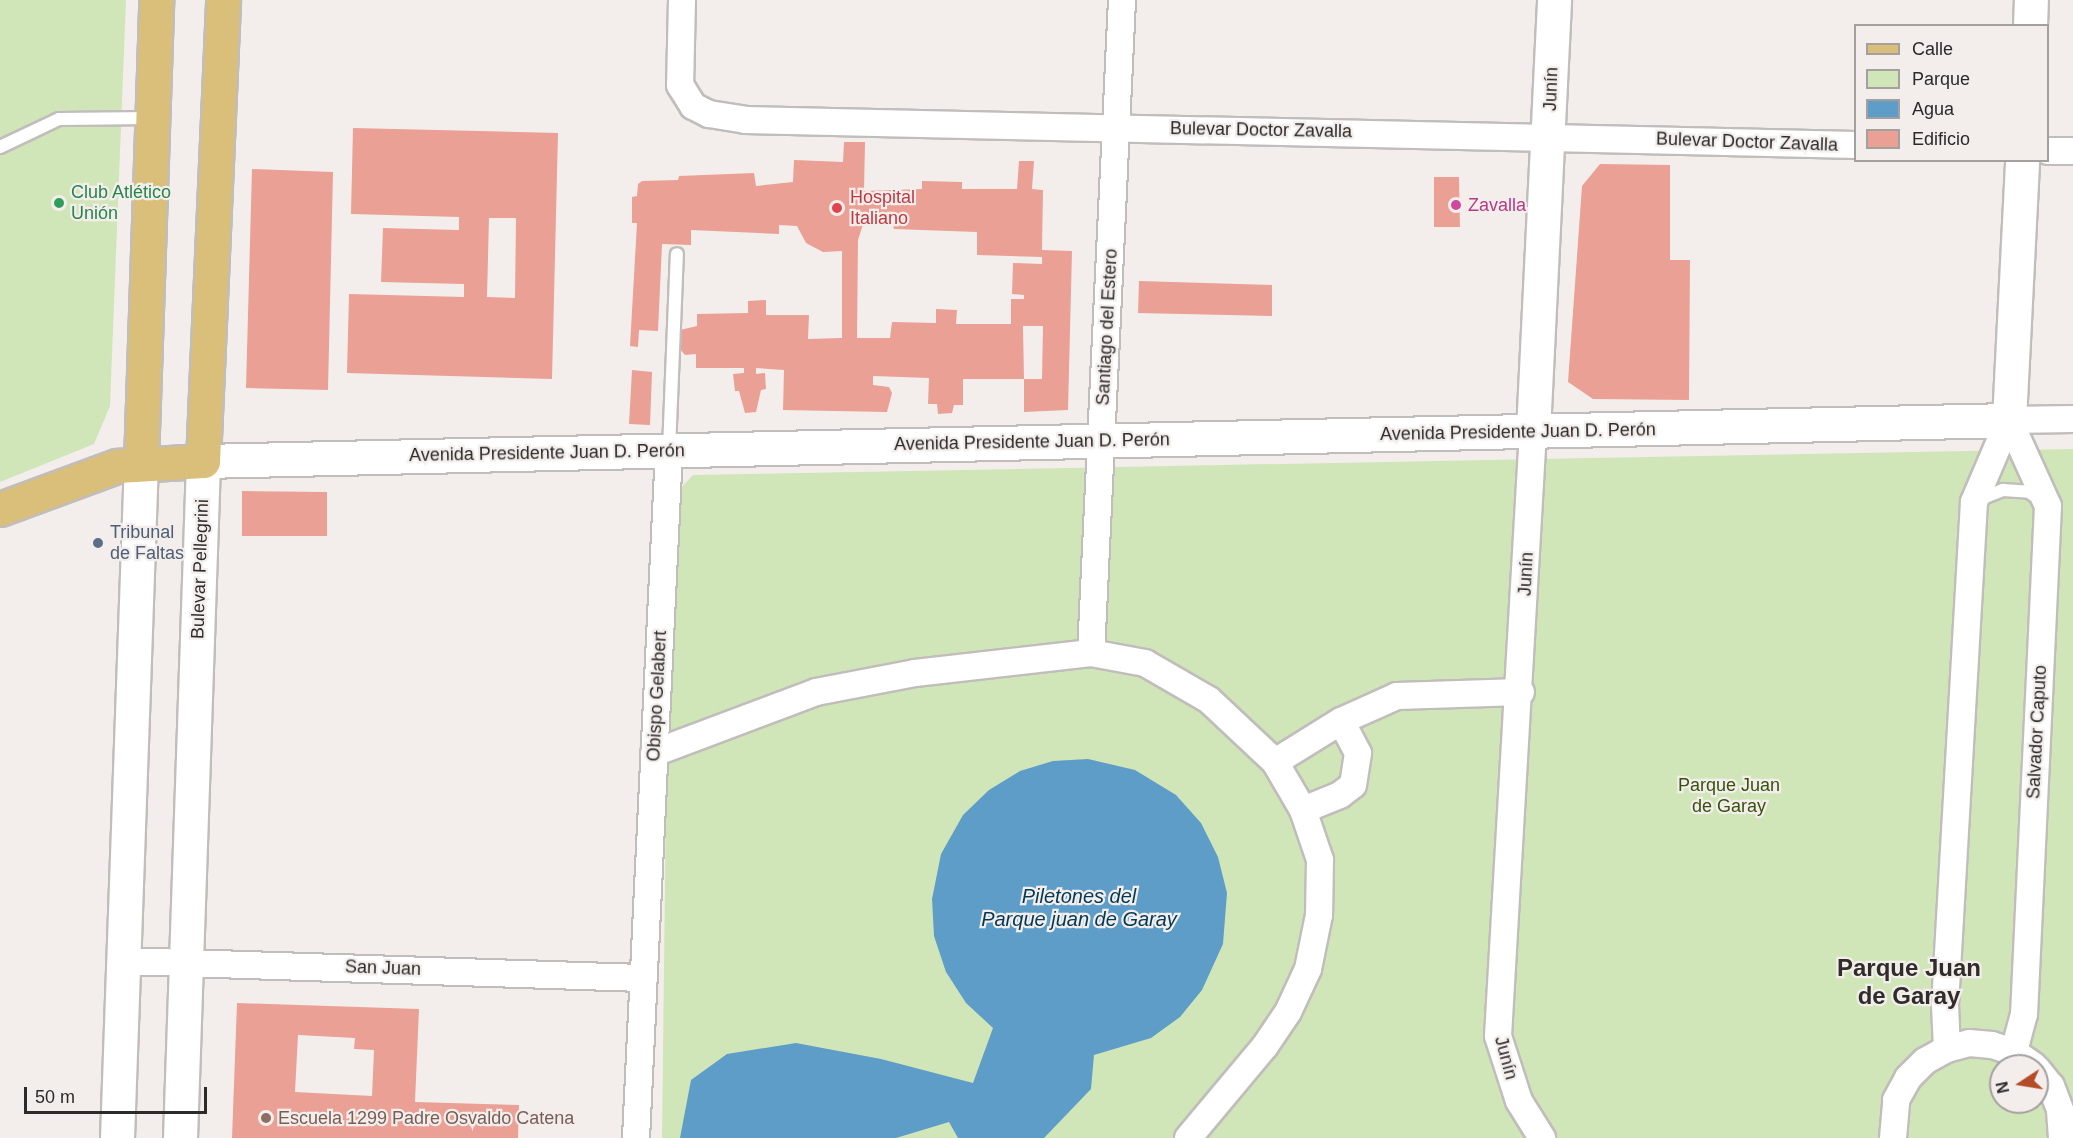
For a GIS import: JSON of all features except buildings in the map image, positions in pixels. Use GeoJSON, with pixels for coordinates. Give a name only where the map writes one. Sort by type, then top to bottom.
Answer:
{"type":"FeatureCollection","features":[{"type":"Feature","properties":{"kind":"main road"},"geometry":{"type":"LineString","coordinates":[[141,462],[156,0]]}},
{"type":"Feature","properties":{"kind":"main road","name":"Bulevar Pellegrini"},"geometry":{"type":"LineString","coordinates":[[204,461],[223,0]]}},
{"type":"Feature","properties":{"kind":"main road","name":"Avenida Presidente Juan D. Perón"},"geometry":{"type":"LineString","coordinates":[[0,509],[87,475],[141,462],[204,461]]}},
{"type":"Feature","properties":{"kind":"street","name":"Bulevar Doctor Zavalla"},"geometry":{"type":"LineString","coordinates":[[682,0],[680,85],[693,106],[709,114],[745,120],[1550,136],[1854,145]]}},
{"type":"Feature","properties":{"kind":"street","name":"Santiago del Estero"},"geometry":{"type":"LineString","coordinates":[[1091,653],[1118,128],[1122,0]]}},
{"type":"Feature","properties":{"kind":"street","name":"Junín"},"geometry":{"type":"LineString","coordinates":[[1542,1138],[1519,1101],[1498,1036],[1521,692],[1550,136],[1554,0]]}},
{"type":"Feature","properties":{"kind":"street"},"geometry":{"type":"LineString","coordinates":[[2030,24],[2031,0]]}},
{"type":"Feature","properties":{"kind":"street"},"geometry":{"type":"LineString","coordinates":[[2049,151],[2073,151]]}},
{"type":"Feature","properties":{"kind":"street","name":"Salvador Caputo"},"geometry":{"type":"LineString","coordinates":[[1947,1049],[1945,1005],[1974,502],[2009,420],[2022,162]]}},
{"type":"Feature","properties":{"kind":"street","name":"Avenida Presidente Juan D. Perón"},"geometry":{"type":"LineString","coordinates":[[204,461],[2073,419]]}},
{"type":"Feature","properties":{"kind":"street","name":"Salvador Caputo"},"geometry":{"type":"LineString","coordinates":[[2009,420],[2048,506],[2024,1014],[2028,1054]]}},
{"type":"Feature","properties":{"kind":"street","name":"Obispo Gelabert"},"geometry":{"type":"LineString","coordinates":[[636,1138],[669,450]]}},
{"type":"Feature","properties":{"kind":"street","name":"Bulevar Pellegrini"},"geometry":{"type":"LineString","coordinates":[[180,1138],[189,962],[204,461]]}},
{"type":"Feature","properties":{"kind":"street"},"geometry":{"type":"LineString","coordinates":[[117,1138],[141,462]]}},
{"type":"Feature","properties":{"kind":"street"},"geometry":{"type":"LineString","coordinates":[[654,753],[827,689],[915,673],[1091,653],[1145,663],[1179,679],[1209,700],[1275,762],[1303,810],[1320,860],[1319,915],[1308,969],[1288,1012],[1266,1046],[1188,1138]]}},
{"type":"Feature","properties":{"kind":"street"},"geometry":{"type":"LineString","coordinates":[[1275,762],[1341,721],[1376,704],[1414,693],[1521,692]]}},
{"type":"Feature","properties":{"kind":"street"},"geometry":{"type":"LineString","coordinates":[[1303,810],[1340,795],[1353,785],[1358,753],[1341,721]]}},
{"type":"Feature","properties":{"kind":"street","name":"San Juan"},"geometry":{"type":"LineString","coordinates":[[124,961],[643,978]]}},
{"type":"Feature","properties":{"kind":"street"},"geometry":{"type":"LineString","coordinates":[[1893,1138],[1896,1100],[1908,1078],[1925,1061],[1947,1049],[1981,1044],[2008,1054]]}},
{"type":"Feature","properties":{"kind":"street"},"geometry":{"type":"LineString","coordinates":[[2049,1084],[2060,1110],[2062,1138]]}},
{"type":"Feature","properties":{"kind":"lane"},"geometry":{"type":"LineString","coordinates":[[0,147],[58,119],[152,118]]}},
{"type":"Feature","properties":{"kind":"lane","name":"Obispo Gelabert"},"geometry":{"type":"LineString","coordinates":[[669,450],[677,254]]}},
{"type":"Feature","properties":{"kind":"lane"},"geometry":{"type":"LineString","coordinates":[[1974,502],[2003,490],[2029,492],[2048,506]]}},
{"type":"Feature","properties":{"kind":"green space","name":"Club Atlético Unión"},"geometry":{"type":"Polygon","coordinates":[[[0,0],[126,0],[110,406],[94,444],[0,482],[0,0]]]}},
{"type":"Feature","properties":{"kind":"green space","name":"Parque Juan de Garay"},"geometry":{"type":"Polygon","coordinates":[[[2073,449],[2073,1138],[662,1138],[666,798],[676,493],[693,475],[2073,449]]]}},
{"type":"Feature","properties":{"kind":"water","name":"Piletones del Parque juan de Garay"},"geometry":{"type":"Polygon","coordinates":[[[1088,759],[1135,770],[1176,795],[1201,823],[1218,857],[1227,893],[1223,944],[1202,990],[1180,1017],[1151,1038],[1094,1055],[1091,1089],[1044,1138],[958,1138],[949,1122],[896,1138],[680,1138],[691,1080],[727,1054],[796,1043],[881,1059],[973,1083],[993,1028],[966,1003],[946,972],[934,936],[932,899],[941,854],[963,815],[989,790],[1020,771],[1053,761],[1088,759]]]}},
{"type":"Feature","properties":{"kind":"place","name":"Club Atlético Unión"},"geometry":{"type":"Point","coordinates":[59,203]}},
{"type":"Feature","properties":{"kind":"place","name":"Zavalla"},"geometry":{"type":"Point","coordinates":[1456,205]}},
{"type":"Feature","properties":{"kind":"place","name":"Hospital Italiano"},"geometry":{"type":"Point","coordinates":[837,208]}},
{"type":"Feature","properties":{"kind":"place","name":"Tribunal de Faltas"},"geometry":{"type":"Point","coordinates":[98,543]}},
{"type":"Feature","properties":{"kind":"place","name":"Escuela 1299 Padre Osvaldo Catena"},"geometry":{"type":"Point","coordinates":[266,1118]}},
{"type":"Feature","properties":{"kind":"district","name":"Parque Juan de Garay"},"geometry":{"type":"Point","coordinates":[1909,982]}}]}
